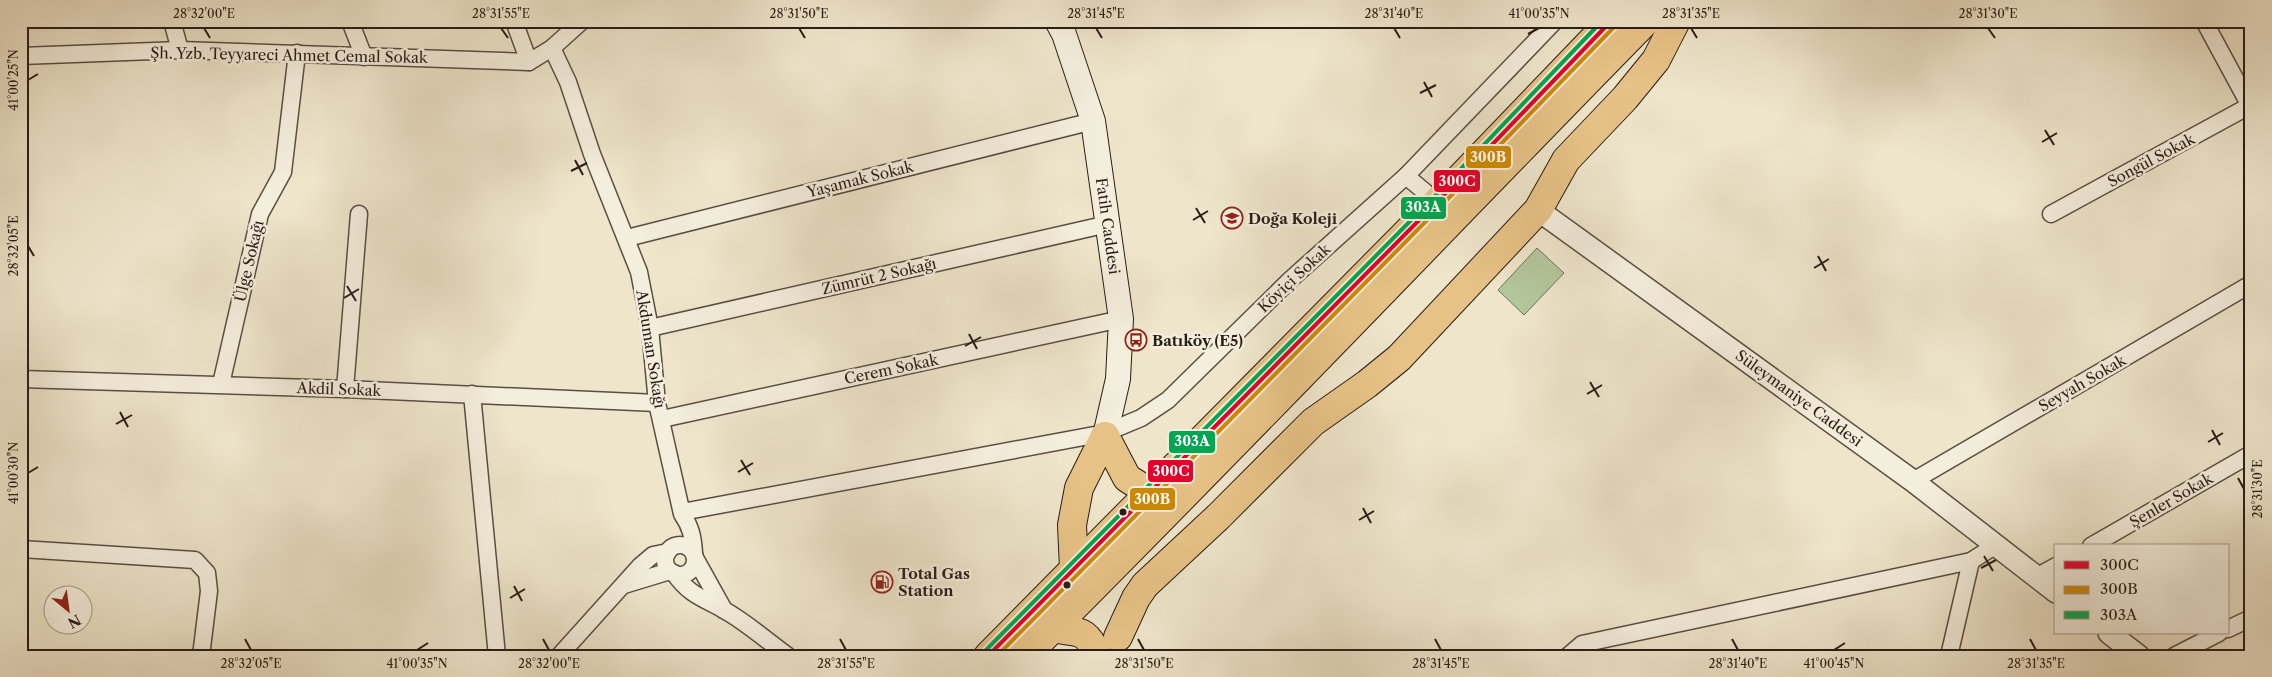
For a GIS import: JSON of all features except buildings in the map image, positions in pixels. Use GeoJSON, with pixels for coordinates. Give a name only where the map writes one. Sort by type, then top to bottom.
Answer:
{"type":"FeatureCollection","features":[{"type":"Feature","properties":{"kind":"highway"},"geometry":{"type":"LineString","coordinates":[[988,656],[1437,202],[1611,21]]}},
{"type":"Feature","properties":{"kind":"highway"},"geometry":{"type":"LineString","coordinates":[[1025,656],[1398,278],[1523,146],[1646,21]]}},
{"type":"Feature","properties":{"kind":"highway"},"geometry":{"type":"LineString","coordinates":[[1114,646],[1136,598],[1145,585],[1218,517],[1313,422],[1367,384],[1399,358],[1538,210],[1566,160],[1626,98],[1656,60],[1676,21]]}},
{"type":"Feature","properties":{"kind":"highway"},"geometry":{"type":"LineString","coordinates":[[1105,435],[1128,478],[1149,492]]}},
{"type":"Feature","properties":{"kind":"highway"},"geometry":{"type":"LineString","coordinates":[[1074,569],[1072,525],[1079,488],[1105,435]]}},
{"type":"Feature","properties":{"kind":"highway"},"geometry":{"type":"LineString","coordinates":[[1114,646],[1128,583],[1128,550]]}},
{"type":"Feature","properties":{"kind":"highway"},"geometry":{"type":"LineString","coordinates":[[1052,628],[1072,629],[1083,634],[1094,645],[1098,656]]}},
{"type":"Feature","properties":{"kind":"main road","name":"Fatih Caddesi"},"geometry":{"type":"LineString","coordinates":[[1056,21],[1064,34],[1093,121],[1121,319],[1118,379],[1105,435]]}},
{"type":"Feature","properties":{"kind":"street"},"geometry":{"type":"LineString","coordinates":[[172,21],[180,50]]}},
{"type":"Feature","properties":{"kind":"street"},"geometry":{"type":"LineString","coordinates":[[350,21],[364,57]]}},
{"type":"Feature","properties":{"kind":"street"},"geometry":{"type":"LineString","coordinates":[[514,21],[529,62],[552,48],[582,21]]}},
{"type":"Feature","properties":{"kind":"street","name":"Köyiçi Sokak"},"geometry":{"type":"LineString","coordinates":[[682,513],[1105,435],[1140,418],[1168,400],[1290,280],[1406,176],[1555,21]]}},
{"type":"Feature","properties":{"kind":"street"},"geometry":{"type":"LineString","coordinates":[[2207,22],[2250,106]]}},
{"type":"Feature","properties":{"kind":"street","name":"Akduman Sokağı"},"geometry":{"type":"LineString","coordinates":[[552,48],[568,82],[592,154],[639,272],[650,328],[657,403],[682,513],[690,525],[693,535],[694,556]]}},
{"type":"Feature","properties":{"kind":"street","name":"Şh. Yzb. Teyyareci Ahmet Cemal Sokak"},"geometry":{"type":"LineString","coordinates":[[21,56],[180,50],[529,62]]}},
{"type":"Feature","properties":{"kind":"street","name":"Ülge Sokağı"},"geometry":{"type":"LineString","coordinates":[[221,384],[260,214],[283,172],[297,53]]}},
{"type":"Feature","properties":{"kind":"street","name":"Songül Sokak"},"geometry":{"type":"LineString","coordinates":[[2051,214],[2250,106]]}},
{"type":"Feature","properties":{"kind":"street","name":"Yaşamak Sokak"},"geometry":{"type":"LineString","coordinates":[[627,238],[1093,121]]}},
{"type":"Feature","properties":{"kind":"street"},"geometry":{"type":"LineString","coordinates":[[1406,176],[1437,202]]}},
{"type":"Feature","properties":{"kind":"street","name":"Süleymaniye Caddesi"},"geometry":{"type":"LineString","coordinates":[[1538,210],[1913,482],[2054,590]]}},
{"type":"Feature","properties":{"kind":"street"},"geometry":{"type":"LineString","coordinates":[[345,389],[359,214]]}},
{"type":"Feature","properties":{"kind":"street","name":"Zümrüt 2 Sokağı"},"geometry":{"type":"LineString","coordinates":[[650,328],[1108,224]]}},
{"type":"Feature","properties":{"kind":"street","name":"Seyyah Sokak"},"geometry":{"type":"LineString","coordinates":[[1913,482],[2251,284]]}},
{"type":"Feature","properties":{"kind":"street","name":"Cerem Sokak"},"geometry":{"type":"LineString","coordinates":[[662,419],[1121,319]]}},
{"type":"Feature","properties":{"kind":"street","name":"Akdil Sokak"},"geometry":{"type":"LineString","coordinates":[[21,379],[221,384],[657,403]]}},
{"type":"Feature","properties":{"kind":"street"},"geometry":{"type":"LineString","coordinates":[[472,394],[497,656]]}},
{"type":"Feature","properties":{"kind":"street","name":"Şenler Sokak"},"geometry":{"type":"LineString","coordinates":[[2094,544],[2251,454]]}},
{"type":"Feature","properties":{"kind":"street","name":"Akduman Sokağı"},"geometry":{"type":"LineString","coordinates":[[670,550],[682,513]]}},
{"type":"Feature","properties":{"kind":"street"},"geometry":{"type":"LineString","coordinates":[[559,656],[640,566],[653,555],[682,545],[691,549],[724,610]]}},
{"type":"Feature","properties":{"kind":"street"},"geometry":{"type":"LineString","coordinates":[[1568,656],[1582,644],[1971,561],[1996,545]]}},
{"type":"Feature","properties":{"kind":"street"},"geometry":{"type":"LineString","coordinates":[[21,549],[195,560],[208,573],[209,591],[201,656]]}},
{"type":"Feature","properties":{"kind":"street"},"geometry":{"type":"LineString","coordinates":[[670,550],[666,561],[683,586],[704,601],[724,610],[788,656]]}},
{"type":"Feature","properties":{"kind":"street"},"geometry":{"type":"LineString","coordinates":[[624,585],[672,572],[684,574],[689,572],[695,564],[694,556]]}},
{"type":"Feature","properties":{"kind":"street"},"geometry":{"type":"LineString","coordinates":[[1949,656],[1971,561]]}},
{"type":"Feature","properties":{"kind":"street"},"geometry":{"type":"LineString","coordinates":[[2036,577],[2054,567]]}},
{"type":"Feature","properties":{"kind":"street"},"geometry":{"type":"LineString","coordinates":[[2230,628],[2251,618]]}},
{"type":"Feature","properties":{"kind":"street"},"geometry":{"type":"LineString","coordinates":[[2110,634],[2136,655]]}},
{"type":"Feature","properties":{"kind":"street"},"geometry":{"type":"LineString","coordinates":[[2174,656],[2218,634]]}},
{"type":"Feature","properties":{"kind":"green space"},"geometry":{"type":"Polygon","coordinates":[[[1537,248],[1564,273],[1524,315],[1498,290],[1537,248]]]}},
{"type":"Feature","properties":{"kind":"transit line","name":"303A"},"geometry":{"type":"LineString","coordinates":[[984,652],[1433,198],[1602,21]]}},
{"type":"Feature","properties":{"kind":"transit line","name":"300C"},"geometry":{"type":"LineString","coordinates":[[988,656],[1437,202],[1611,21]]}},
{"type":"Feature","properties":{"kind":"transit line","name":"300B"},"geometry":{"type":"LineString","coordinates":[[997,656],[1441,206],[1616,25]]}},
{"type":"Feature","properties":{"kind":"place","name":"Doğa Koleji"},"geometry":{"type":"Point","coordinates":[1232,218]}},
{"type":"Feature","properties":{"kind":"place","name":"Batıköy (E5)"},"geometry":{"type":"Point","coordinates":[1136,340]}},
{"type":"Feature","properties":{"kind":"place","name":"Total Gas Station"},"geometry":{"type":"Point","coordinates":[882,582]}}]}
